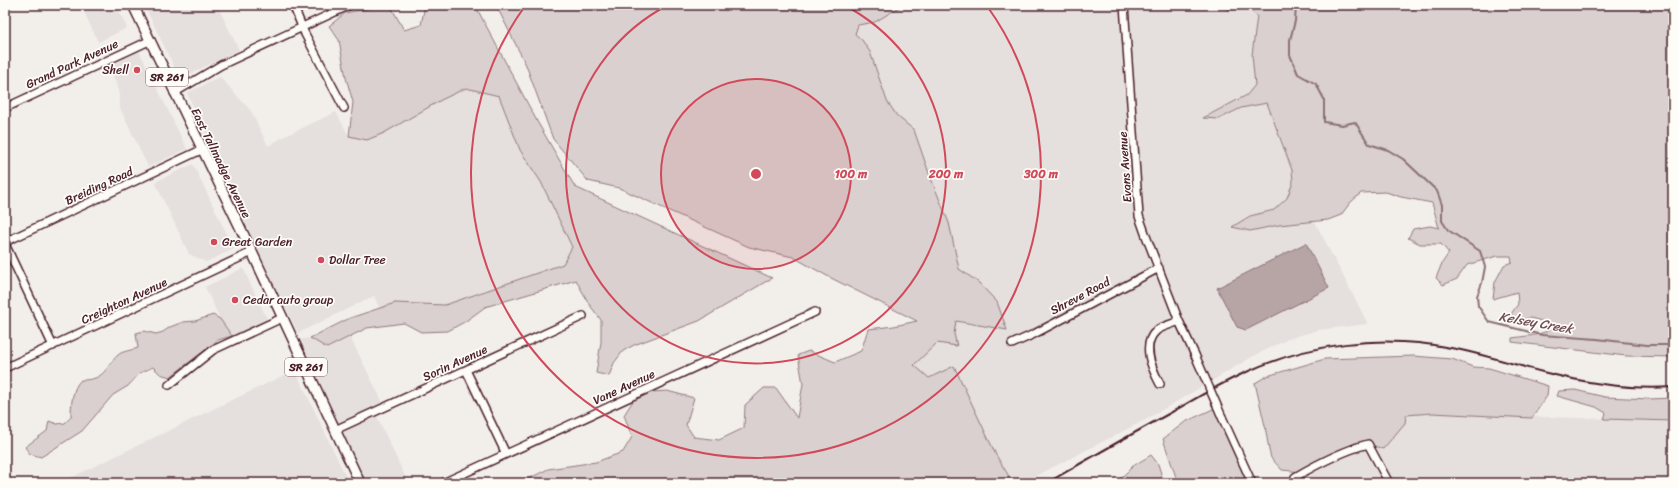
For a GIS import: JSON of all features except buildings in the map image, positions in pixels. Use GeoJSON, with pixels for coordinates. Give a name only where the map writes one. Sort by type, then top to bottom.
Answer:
{"type":"FeatureCollection","features":[{"type":"Feature","properties":{"kind":"main road","name":"East Tallmadge Avenue"},"geometry":{"type":"LineString","coordinates":[[133,5],[174,93],[252,252],[360,483]]}},
{"type":"Feature","properties":{"kind":"street"},"geometry":{"type":"LineString","coordinates":[[293,5],[303,28],[344,108]]}},
{"type":"Feature","properties":{"kind":"street"},"geometry":{"type":"LineString","coordinates":[[174,93],[221,65],[350,5]]}},
{"type":"Feature","properties":{"kind":"street","name":"Evans Avenue"},"geometry":{"type":"LineString","coordinates":[[1124,5],[1140,216],[1146,236],[1179,320],[1252,483]]}},
{"type":"Feature","properties":{"kind":"street","name":"Grand Park Avenue"},"geometry":{"type":"LineString","coordinates":[[5,108],[149,41]]}},
{"type":"Feature","properties":{"kind":"street","name":"Breiding Road"},"geometry":{"type":"LineString","coordinates":[[5,243],[202,150]]}},
{"type":"Feature","properties":{"kind":"street"},"geometry":{"type":"LineString","coordinates":[[5,243],[53,346]]}},
{"type":"Feature","properties":{"kind":"street","name":"Creighton Avenue"},"geometry":{"type":"LineString","coordinates":[[5,368],[252,252]]}},
{"type":"Feature","properties":{"kind":"street","name":"Shreve Road"},"geometry":{"type":"LineString","coordinates":[[1012,344],[1034,334],[1159,268]]}},
{"type":"Feature","properties":{"kind":"street","name":"Vane Avenue"},"geometry":{"type":"LineString","coordinates":[[443,483],[815,312]]}},
{"type":"Feature","properties":{"kind":"street","name":"Sorin Avenue"},"geometry":{"type":"LineString","coordinates":[[336,430],[583,316]]}},
{"type":"Feature","properties":{"kind":"street"},"geometry":{"type":"LineString","coordinates":[[169,385],[213,350],[282,318]]}},
{"type":"Feature","properties":{"kind":"street"},"geometry":{"type":"LineString","coordinates":[[1160,384],[1151,368],[1149,353],[1150,341],[1156,331],[1179,320]]}},
{"type":"Feature","properties":{"kind":"street"},"geometry":{"type":"LineString","coordinates":[[466,370],[506,454]]}},
{"type":"Feature","properties":{"kind":"street"},"geometry":{"type":"LineString","coordinates":[[1296,480],[1347,450],[1368,444],[1389,483]]}},
{"type":"Feature","properties":{"kind":"shaded area"},"geometry":{"type":"Polygon","coordinates":[[[81,5],[116,5],[127,28],[98,42],[81,5]]]}},
{"type":"Feature","properties":{"kind":"shaded area"},"geometry":{"type":"Polygon","coordinates":[[[155,5],[217,5],[239,50],[180,79],[146,9],[155,5]]]}},
{"type":"Feature","properties":{"kind":"shaded area"},"geometry":{"type":"Polygon","coordinates":[[[390,5],[404,30],[421,25],[425,5],[475,5],[538,123],[575,187],[772,278],[699,321],[634,345],[623,351],[614,363],[609,376],[596,373],[601,342],[601,320],[589,304],[576,280],[485,307],[466,321],[448,331],[421,332],[404,323],[367,328],[327,348],[310,338],[350,318],[395,303],[445,305],[563,264],[572,247],[541,182],[520,150],[499,96],[466,88],[441,100],[384,133],[367,140],[349,136],[353,102],[346,78],[339,40],[329,26],[345,13],[390,5]]]}},
{"type":"Feature","properties":{"kind":"shaded area"},"geometry":{"type":"Polygon","coordinates":[[[496,5],[903,5],[875,22],[858,25],[855,34],[862,40],[870,52],[887,101],[897,116],[914,130],[930,176],[949,223],[959,269],[978,282],[997,302],[1007,330],[956,321],[954,334],[957,346],[937,343],[914,365],[929,378],[954,366],[996,455],[1013,483],[520,483],[548,469],[596,462],[623,452],[632,437],[624,415],[638,393],[667,391],[694,398],[686,425],[694,437],[719,440],[744,428],[745,405],[764,388],[776,388],[797,418],[803,384],[798,355],[809,351],[835,362],[861,351],[868,329],[894,326],[917,321],[829,277],[793,257],[749,247],[619,188],[588,181],[553,139],[526,65],[496,5]]]}},
{"type":"Feature","properties":{"kind":"shaded area"},"geometry":{"type":"Polygon","coordinates":[[[903,5],[1225,5],[1227,10],[1248,8],[1257,16],[1252,55],[1255,85],[1247,95],[1203,118],[1221,118],[1241,108],[1267,103],[1292,170],[1293,182],[1287,198],[1274,210],[1250,216],[1233,227],[1279,225],[1314,220],[1368,324],[1318,330],[1288,339],[1252,357],[1147,419],[1022,483],[1013,483],[996,455],[954,367],[929,378],[913,365],[937,343],[954,334],[956,321],[1007,329],[978,282],[959,269],[949,223],[930,176],[914,130],[897,116],[887,101],[870,52],[855,34],[858,25],[875,22],[903,5]]]}},
{"type":"Feature","properties":{"kind":"shaded area"},"geometry":{"type":"Polygon","coordinates":[[[1225,5],[1673,5],[1673,357],[1626,356],[1512,342],[1512,338],[1535,335],[1548,331],[1546,322],[1530,318],[1515,321],[1511,314],[1518,304],[1517,292],[1493,299],[1495,282],[1504,265],[1512,262],[1511,256],[1497,256],[1467,265],[1457,279],[1443,285],[1436,278],[1442,263],[1449,253],[1441,244],[1420,244],[1408,238],[1413,229],[1430,226],[1439,228],[1432,203],[1401,197],[1386,192],[1361,193],[1350,203],[1341,215],[1328,220],[1279,225],[1250,231],[1232,227],[1250,216],[1274,210],[1287,198],[1293,182],[1292,170],[1267,103],[1241,108],[1219,119],[1203,118],[1247,95],[1255,85],[1252,55],[1257,16],[1248,8],[1227,10],[1225,5]]]}},
{"type":"Feature","properties":{"kind":"shaded area"},"geometry":{"type":"Polygon","coordinates":[[[139,51],[187,149],[148,167],[120,108],[119,93],[110,66],[139,51]]]}},
{"type":"Feature","properties":{"kind":"shaded area"},"geometry":{"type":"Polygon","coordinates":[[[220,77],[251,111],[268,146],[283,137],[336,112],[349,136],[466,88],[499,96],[520,150],[541,182],[572,247],[563,264],[445,305],[395,303],[379,308],[374,296],[298,333],[262,259],[187,93],[220,77]]]}},
{"type":"Feature","properties":{"kind":"shaded area"},"geometry":{"type":"Polygon","coordinates":[[[193,164],[234,249],[206,262],[189,254],[155,182],[193,164]]]}},
{"type":"Feature","properties":{"kind":"shaded area"},"geometry":{"type":"Polygon","coordinates":[[[1306,243],[1329,288],[1246,330],[1237,327],[1217,288],[1306,243]]]}},
{"type":"Feature","properties":{"kind":"shaded area"},"geometry":{"type":"Polygon","coordinates":[[[243,268],[267,319],[232,336],[220,319],[205,287],[243,268]]]}},
{"type":"Feature","properties":{"kind":"shaded area"},"geometry":{"type":"Polygon","coordinates":[[[213,315],[220,319],[232,336],[218,340],[170,377],[160,374],[153,367],[140,373],[128,386],[113,395],[82,431],[41,457],[30,454],[25,447],[47,431],[49,421],[57,424],[65,423],[71,417],[74,392],[81,380],[100,376],[120,354],[138,348],[136,333],[144,331],[156,334],[183,322],[195,321],[213,315]]]}},
{"type":"Feature","properties":{"kind":"shaded area"},"geometry":{"type":"Polygon","coordinates":[[[350,337],[385,407],[375,412],[408,483],[360,483],[293,341],[310,338],[327,348],[350,337]]]}},
{"type":"Feature","properties":{"kind":"shaded area"},"geometry":{"type":"Polygon","coordinates":[[[1413,356],[1452,359],[1473,367],[1489,368],[1548,386],[1547,396],[1532,418],[1432,413],[1406,415],[1405,423],[1383,449],[1368,444],[1355,443],[1330,455],[1302,472],[1282,470],[1271,458],[1255,383],[1267,376],[1325,359],[1413,356]]]}},
{"type":"Feature","properties":{"kind":"shaded area"},"geometry":{"type":"Polygon","coordinates":[[[295,370],[349,483],[60,483],[230,401],[295,370]]]}},
{"type":"Feature","properties":{"kind":"shaded area"},"geometry":{"type":"Polygon","coordinates":[[[1575,390],[1605,397],[1649,399],[1673,398],[1673,421],[1604,419],[1606,413],[1596,407],[1557,396],[1559,391],[1575,390]]]}},
{"type":"Feature","properties":{"kind":"shaded area"},"geometry":{"type":"Polygon","coordinates":[[[1215,408],[1248,483],[1178,483],[1163,439],[1185,422],[1215,408]]]}},
{"type":"Feature","properties":{"kind":"shaded area"},"geometry":{"type":"Polygon","coordinates":[[[1432,413],[1673,421],[1673,483],[1281,483],[1330,455],[1355,443],[1364,444],[1370,454],[1376,446],[1383,449],[1406,415],[1432,413]]]}},
{"type":"Feature","properties":{"kind":"shaded area"},"geometry":{"type":"Polygon","coordinates":[[[1151,455],[1158,464],[1164,483],[1116,483],[1133,466],[1151,455]]]}},
{"type":"Feature","properties":{"kind":"waterway","name":"Kelsey Creek"},"geometry":{"type":"LineString","coordinates":[[1296,5],[1295,21],[1290,40],[1290,55],[1298,74],[1316,84],[1324,99],[1324,122],[1342,125],[1355,122],[1369,144],[1388,150],[1403,159],[1437,191],[1442,205],[1442,221],[1448,230],[1480,251],[1485,267],[1482,283],[1477,296],[1478,306],[1489,322],[1542,335],[1597,339],[1647,345],[1673,345]]}},
{"type":"Feature","properties":{"kind":"railway"},"geometry":{"type":"LineString","coordinates":[[1047,483],[1207,392],[1242,374],[1267,363],[1318,348],[1371,342],[1424,344],[1464,351],[1581,381],[1626,387],[1673,387]]}},
{"type":"Feature","properties":{"kind":"place","name":"Shell"},"geometry":{"type":"Point","coordinates":[137,70]}},
{"type":"Feature","properties":{"kind":"place","name":"Great Garden"},"geometry":{"type":"Point","coordinates":[214,242]}},
{"type":"Feature","properties":{"kind":"place","name":"Dollar Tree"},"geometry":{"type":"Point","coordinates":[321,260]}},
{"type":"Feature","properties":{"kind":"place","name":"Cedar auto group"},"geometry":{"type":"Point","coordinates":[235,300]}}]}
